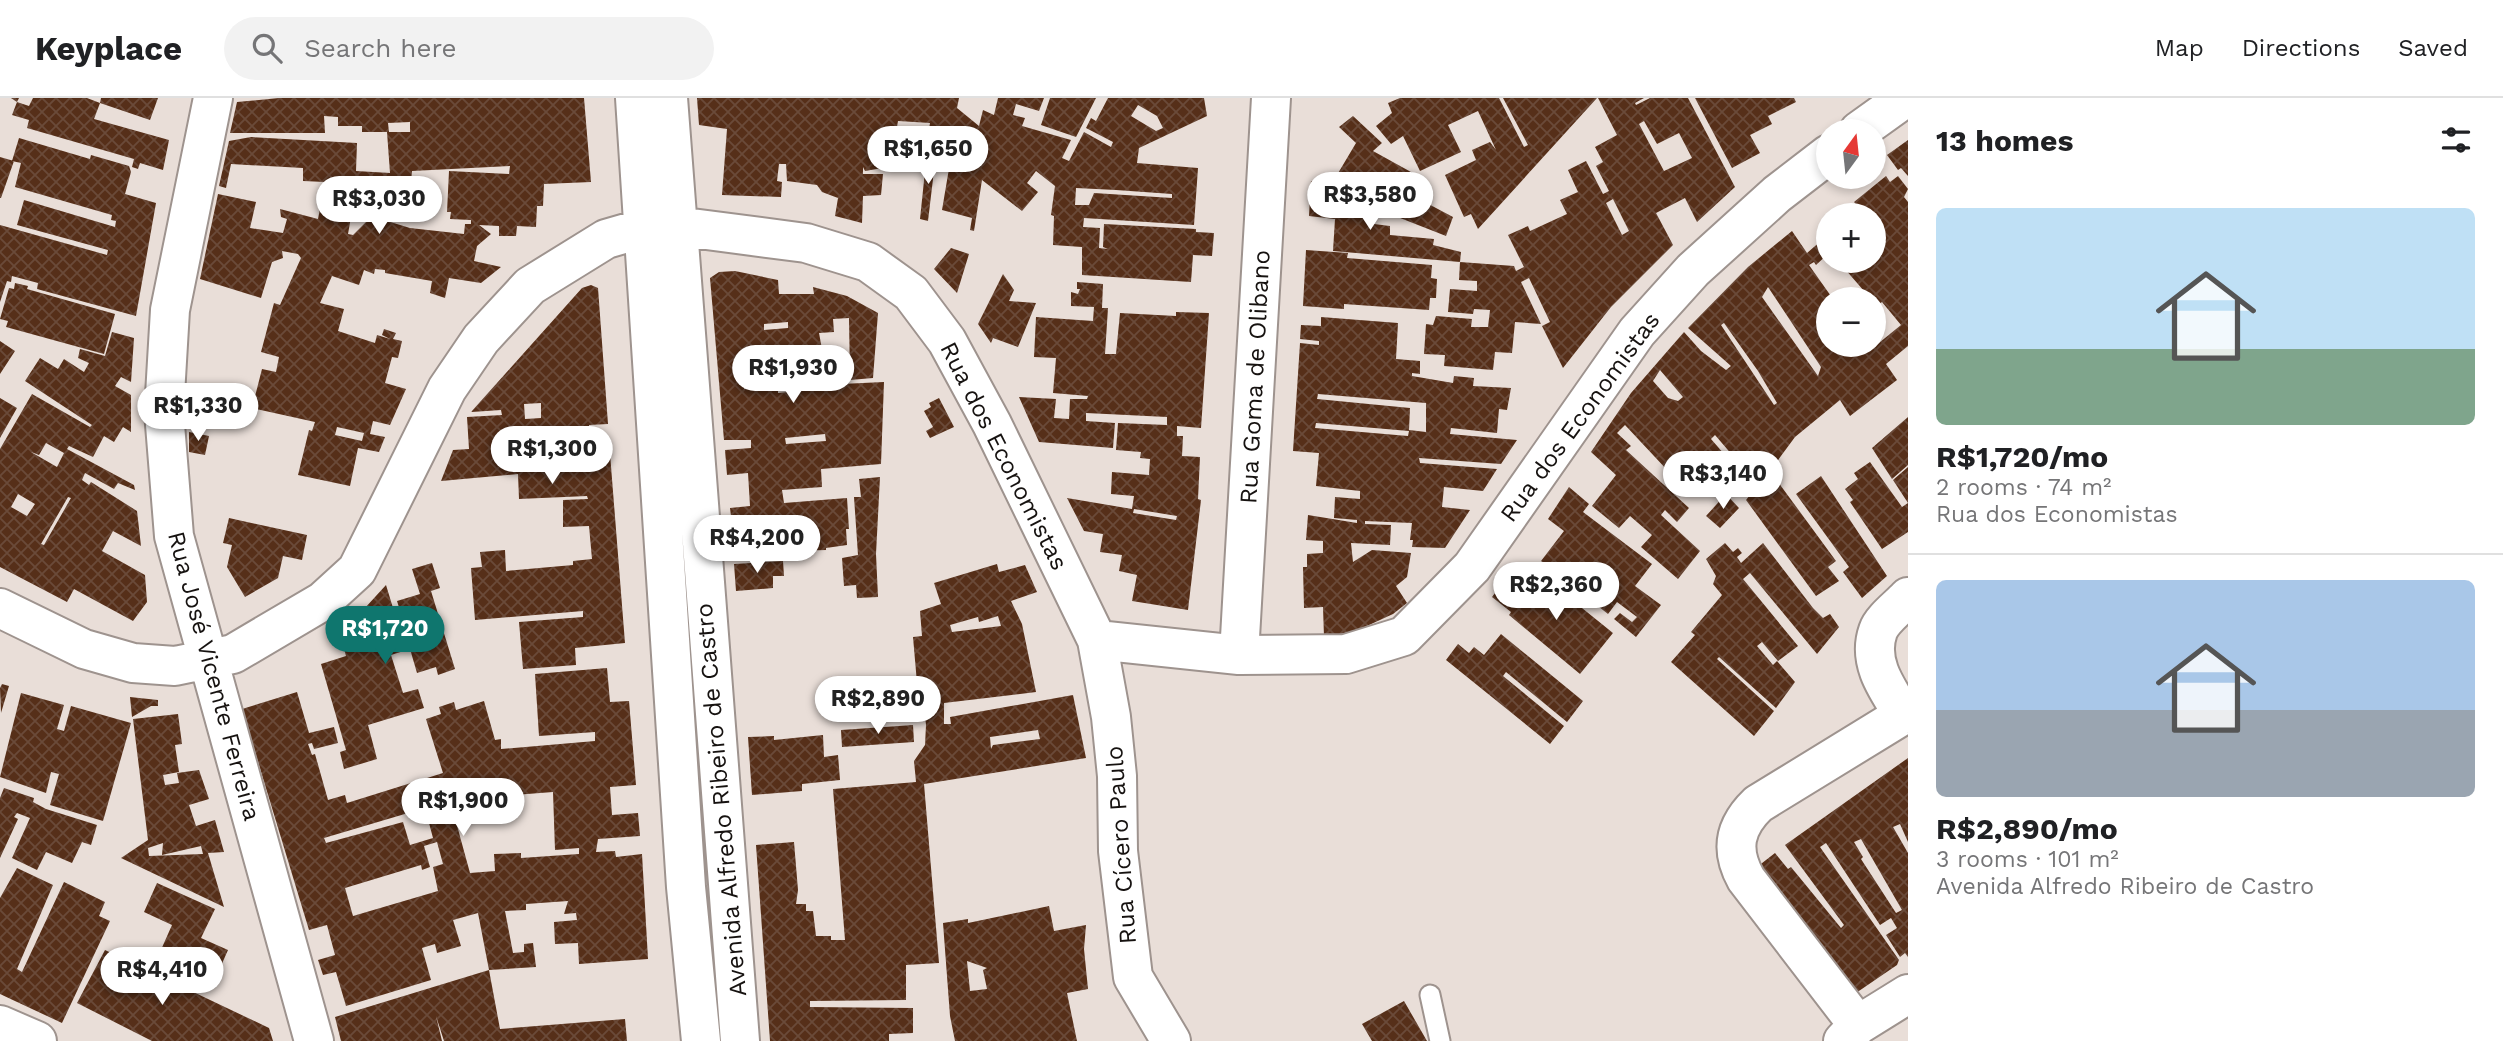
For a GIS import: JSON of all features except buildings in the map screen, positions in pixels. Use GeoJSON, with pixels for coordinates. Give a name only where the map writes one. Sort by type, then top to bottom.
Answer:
{"type":"FeatureCollection","features":[{"type":"Feature","properties":{"kind":"street","name":"Rua José Vicente Ferreira"},"geometry":{"type":"LineString","coordinates":[[213,98],[170,310],[164,412],[174,537],[314,1041]]}},
{"type":"Feature","properties":{"kind":"street","name":"Avenida Alfredo Ribeiro de Castro"},"geometry":{"type":"LineString","coordinates":[[635,98],[660,227],[740,1041]]}},
{"type":"Feature","properties":{"kind":"street","name":"Avenida Alfredo Ribeiro de Castro"},"geometry":{"type":"LineString","coordinates":[[668,98],[660,227],[686,887],[701,1041]]}},
{"type":"Feature","properties":{"kind":"street","name":"Rua Goma de Olibano"},"geometry":{"type":"LineString","coordinates":[[1239,655],[1271,98]]}},
{"type":"Feature","properties":{"kind":"street"},"geometry":{"type":"LineString","coordinates":[[1876,119],[1905,98]]}},
{"type":"Feature","properties":{"kind":"street","name":"Rua dos Economistas"},"geometry":{"type":"LineString","coordinates":[[0,608],[84,649],[134,663],[175,666],[233,654],[323,601],[357,570],[447,388],[481,339],[530,286],[606,239],[660,227],[806,243],[868,262],[911,293],[947,341],[992,424],[1097,640],[1239,655],[1346,654],[1404,636],[1472,567],[1637,332],[1693,270],[1777,194],[1816,165]]}},
{"type":"Feature","properties":{"kind":"street"},"geometry":{"type":"LineString","coordinates":[[1908,597],[1878,629],[1874,659],[1885,687],[1906,713],[1758,804],[1743,818],[1735,839],[1736,861],[1746,880],[1850,1033],[1908,994]]}},
{"type":"Feature","properties":{"kind":"street","name":"Rua Cícero Paulo"},"geometry":{"type":"LineString","coordinates":[[1097,640],[1111,718],[1117,776],[1118,851],[1133,977],[1171,1041]]}},
{"type":"Feature","properties":{"kind":"street"},"geometry":{"type":"LineString","coordinates":[[0,1025],[37,1041]]}},
{"type":"Feature","properties":{"kind":"lane"},"geometry":{"type":"LineString","coordinates":[[1430,995],[1440,1041]]}}]}
